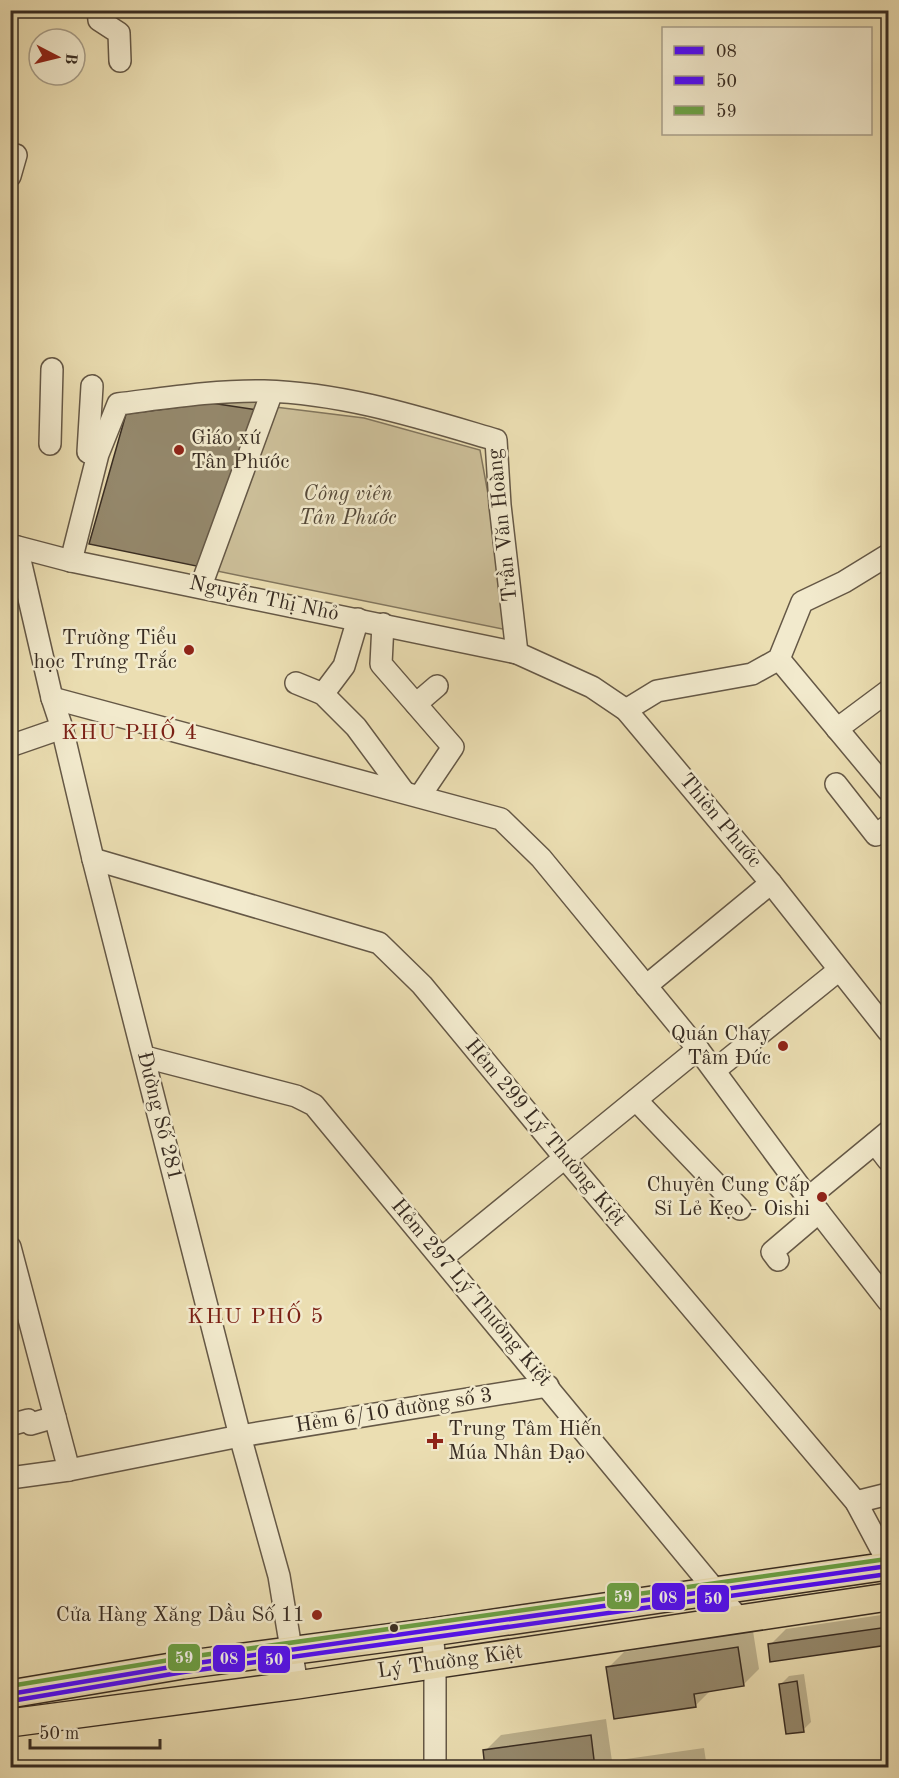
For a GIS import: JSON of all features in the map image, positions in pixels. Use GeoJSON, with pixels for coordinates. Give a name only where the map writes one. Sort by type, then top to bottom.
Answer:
{"type":"FeatureCollection","features":[{"type":"Feature","properties":{"kind":"main road","name":"Lý Thường Kiệt"},"geometry":{"type":"LineString","coordinates":[[10,1694],[183,1665],[432,1632],[888,1564]]}},
{"type":"Feature","properties":{"kind":"main road","name":"Lý Thường Kiệt"},"geometry":{"type":"LineString","coordinates":[[10,1723],[297,1685],[888,1597]]}},
{"type":"Feature","properties":{"kind":"street"},"geometry":{"type":"LineString","coordinates":[[98,10],[99,20],[119,33],[120,61]]}},
{"type":"Feature","properties":{"kind":"street"},"geometry":{"type":"LineString","coordinates":[[10,176],[16,155]]}},
{"type":"Feature","properties":{"kind":"street"},"geometry":{"type":"LineString","coordinates":[[50,444],[52,369]]}},
{"type":"Feature","properties":{"kind":"street"},"geometry":{"type":"LineString","coordinates":[[88,452],[92,386]]}},
{"type":"Feature","properties":{"kind":"street"},"geometry":{"type":"LineString","coordinates":[[201,586],[272,392]]}},
{"type":"Feature","properties":{"kind":"street","name":"Trần Văn Hoàng"},"geometry":{"type":"LineString","coordinates":[[71,561],[98,454],[118,404],[194,394],[272,392],[372,404],[496,440],[500,505],[517,653]]}},
{"type":"Feature","properties":{"kind":"street","name":"Nguyễn Thị Nhỏ"},"geometry":{"type":"LineString","coordinates":[[14,546],[71,561],[517,653]]}},
{"type":"Feature","properties":{"kind":"street","name":"Đường Số 281"},"geometry":{"type":"LineString","coordinates":[[14,546],[240,1436],[279,1576],[297,1685]]}},
{"type":"Feature","properties":{"kind":"street"},"geometry":{"type":"LineString","coordinates":[[626,710],[657,691],[752,674],[779,659],[802,602],[844,582],[888,555]]}},
{"type":"Feature","properties":{"kind":"street"},"geometry":{"type":"LineString","coordinates":[[323,694],[344,666],[358,619]]}},
{"type":"Feature","properties":{"kind":"street"},"geometry":{"type":"LineString","coordinates":[[383,624],[381,664],[453,747],[412,794]]}},
{"type":"Feature","properties":{"kind":"street","name":"Thiên Phước"},"geometry":{"type":"LineString","coordinates":[[517,653],[592,687],[626,710],[771,883],[888,1032]]}},
{"type":"Feature","properties":{"kind":"street"},"geometry":{"type":"LineString","coordinates":[[779,659],[888,790]]}},
{"type":"Feature","properties":{"kind":"street"},"geometry":{"type":"LineString","coordinates":[[296,683],[323,694],[356,727],[412,794]]}},
{"type":"Feature","properties":{"kind":"street"},"geometry":{"type":"LineString","coordinates":[[416,704],[437,686]]}},
{"type":"Feature","properties":{"kind":"street"},"geometry":{"type":"LineString","coordinates":[[837,729],[888,691]]}},
{"type":"Feature","properties":{"kind":"street"},"geometry":{"type":"LineString","coordinates":[[51,698],[501,819],[541,858],[715,1070],[888,1301]]}},
{"type":"Feature","properties":{"kind":"street"},"geometry":{"type":"LineString","coordinates":[[10,746],[62,728]]}},
{"type":"Feature","properties":{"kind":"street"},"geometry":{"type":"LineString","coordinates":[[836,784],[876,835],[888,826]]}},
{"type":"Feature","properties":{"kind":"street","name":"Hẻm 299 Lý Thường Kiệt"},"geometry":{"type":"LineString","coordinates":[[93,859],[379,943],[423,985],[565,1158],[856,1502],[888,1564]]}},
{"type":"Feature","properties":{"kind":"street"},"geometry":{"type":"LineString","coordinates":[[646,986],[771,883]]}},
{"type":"Feature","properties":{"kind":"street"},"geometry":{"type":"LineString","coordinates":[[715,1070],[839,970]]}},
{"type":"Feature","properties":{"kind":"street"},"geometry":{"type":"LineString","coordinates":[[442,1258],[698,1049]]}},
{"type":"Feature","properties":{"kind":"street","name":"Hẻm 297 Lý Thường Kiệt"},"geometry":{"type":"LineString","coordinates":[[145,1057],[296,1096],[314,1105],[739,1619]]}},
{"type":"Feature","properties":{"kind":"street"},"geometry":{"type":"LineString","coordinates":[[636,1100],[740,1209]]}},
{"type":"Feature","properties":{"kind":"street"},"geometry":{"type":"LineString","coordinates":[[778,1260],[772,1252],[814,1205],[882,1138],[888,1160]]}},
{"type":"Feature","properties":{"kind":"street"},"geometry":{"type":"LineString","coordinates":[[10,1247],[69,1470]]}},
{"type":"Feature","properties":{"kind":"street","name":"Hẻm 6/10 đường số 3"},"geometry":{"type":"LineString","coordinates":[[10,1478],[69,1470],[240,1436],[548,1386]]}},
{"type":"Feature","properties":{"kind":"street"},"geometry":{"type":"LineString","coordinates":[[10,1425],[28,1420],[30,1424],[55,1417]]}},
{"type":"Feature","properties":{"kind":"street"},"geometry":{"type":"LineString","coordinates":[[856,1502],[888,1494]]}},
{"type":"Feature","properties":{"kind":"street"},"geometry":{"type":"LineString","coordinates":[[432,1632],[435,1663],[435,1767]]}},
{"type":"Feature","properties":{"kind":"green space","name":"Công viên Tân Phước"},"geometry":{"type":"Polygon","coordinates":[[[275,407],[364,418],[480,450],[513,631],[212,570],[275,407]]]}},
{"type":"Feature","properties":{"kind":"building","name":"Giáo xứ Tân Phước"},"geometry":{"type":"Polygon","coordinates":[[[211,403],[257,410],[201,567],[89,544],[126,414],[211,403]]]}},
{"type":"Feature","properties":{"kind":"building"},"geometry":{"type":"Polygon","coordinates":[[[888,1627],[888,1645],[770,1662],[768,1644],[888,1627]]]}},
{"type":"Feature","properties":{"kind":"building"},"geometry":{"type":"Polygon","coordinates":[[[738,1647],[744,1686],[694,1694],[696,1707],[614,1719],[606,1667],[738,1647]]]}},
{"type":"Feature","properties":{"kind":"building"},"geometry":{"type":"Polygon","coordinates":[[[797,1681],[804,1732],[786,1734],[779,1684],[797,1681]]]}},
{"type":"Feature","properties":{"kind":"building"},"geometry":{"type":"Polygon","coordinates":[[[591,1735],[595,1768],[485,1768],[483,1750],[591,1735]]]}},
{"type":"Feature","properties":{"kind":"transit line","name":"59"},"geometry":{"type":"LineString","coordinates":[[10,1686],[182,1658],[887,1559]]}},
{"type":"Feature","properties":{"kind":"transit line","name":"08"},"geometry":{"type":"LineString","coordinates":[[10,1694],[183,1665],[888,1566]]}},
{"type":"Feature","properties":{"kind":"transit line","name":"50"},"geometry":{"type":"LineString","coordinates":[[11,1701],[184,1672],[888,1574]]}},
{"type":"Feature","properties":{"kind":"place","name":"Giáo xứ Tân Phước"},"geometry":{"type":"Point","coordinates":[179,450]}},
{"type":"Feature","properties":{"kind":"place","name":"Trường Tiểu học Trưng Trắc"},"geometry":{"type":"Point","coordinates":[189,650]}},
{"type":"Feature","properties":{"kind":"place","name":"Quán Chay Tâm Đức"},"geometry":{"type":"Point","coordinates":[783,1046]}},
{"type":"Feature","properties":{"kind":"place","name":"Chuyên Cung Cấp Sỉ Lẻ Kẹo - Oishi"},"geometry":{"type":"Point","coordinates":[822,1197]}},
{"type":"Feature","properties":{"kind":"place","name":"Trung Tâm Hiến Múa Nhân Đạo"},"geometry":{"type":"Point","coordinates":[435,1441]}},
{"type":"Feature","properties":{"kind":"place","name":"Cửa Hàng Xăng Dầu Số 11"},"geometry":{"type":"Point","coordinates":[317,1615]}},
{"type":"Feature","properties":{"kind":"district","name":"KHU PHỐ 4"},"geometry":{"type":"Point","coordinates":[130,733]}},
{"type":"Feature","properties":{"kind":"district","name":"KHU PHỐ 5"},"geometry":{"type":"Point","coordinates":[256,1317]}}]}
